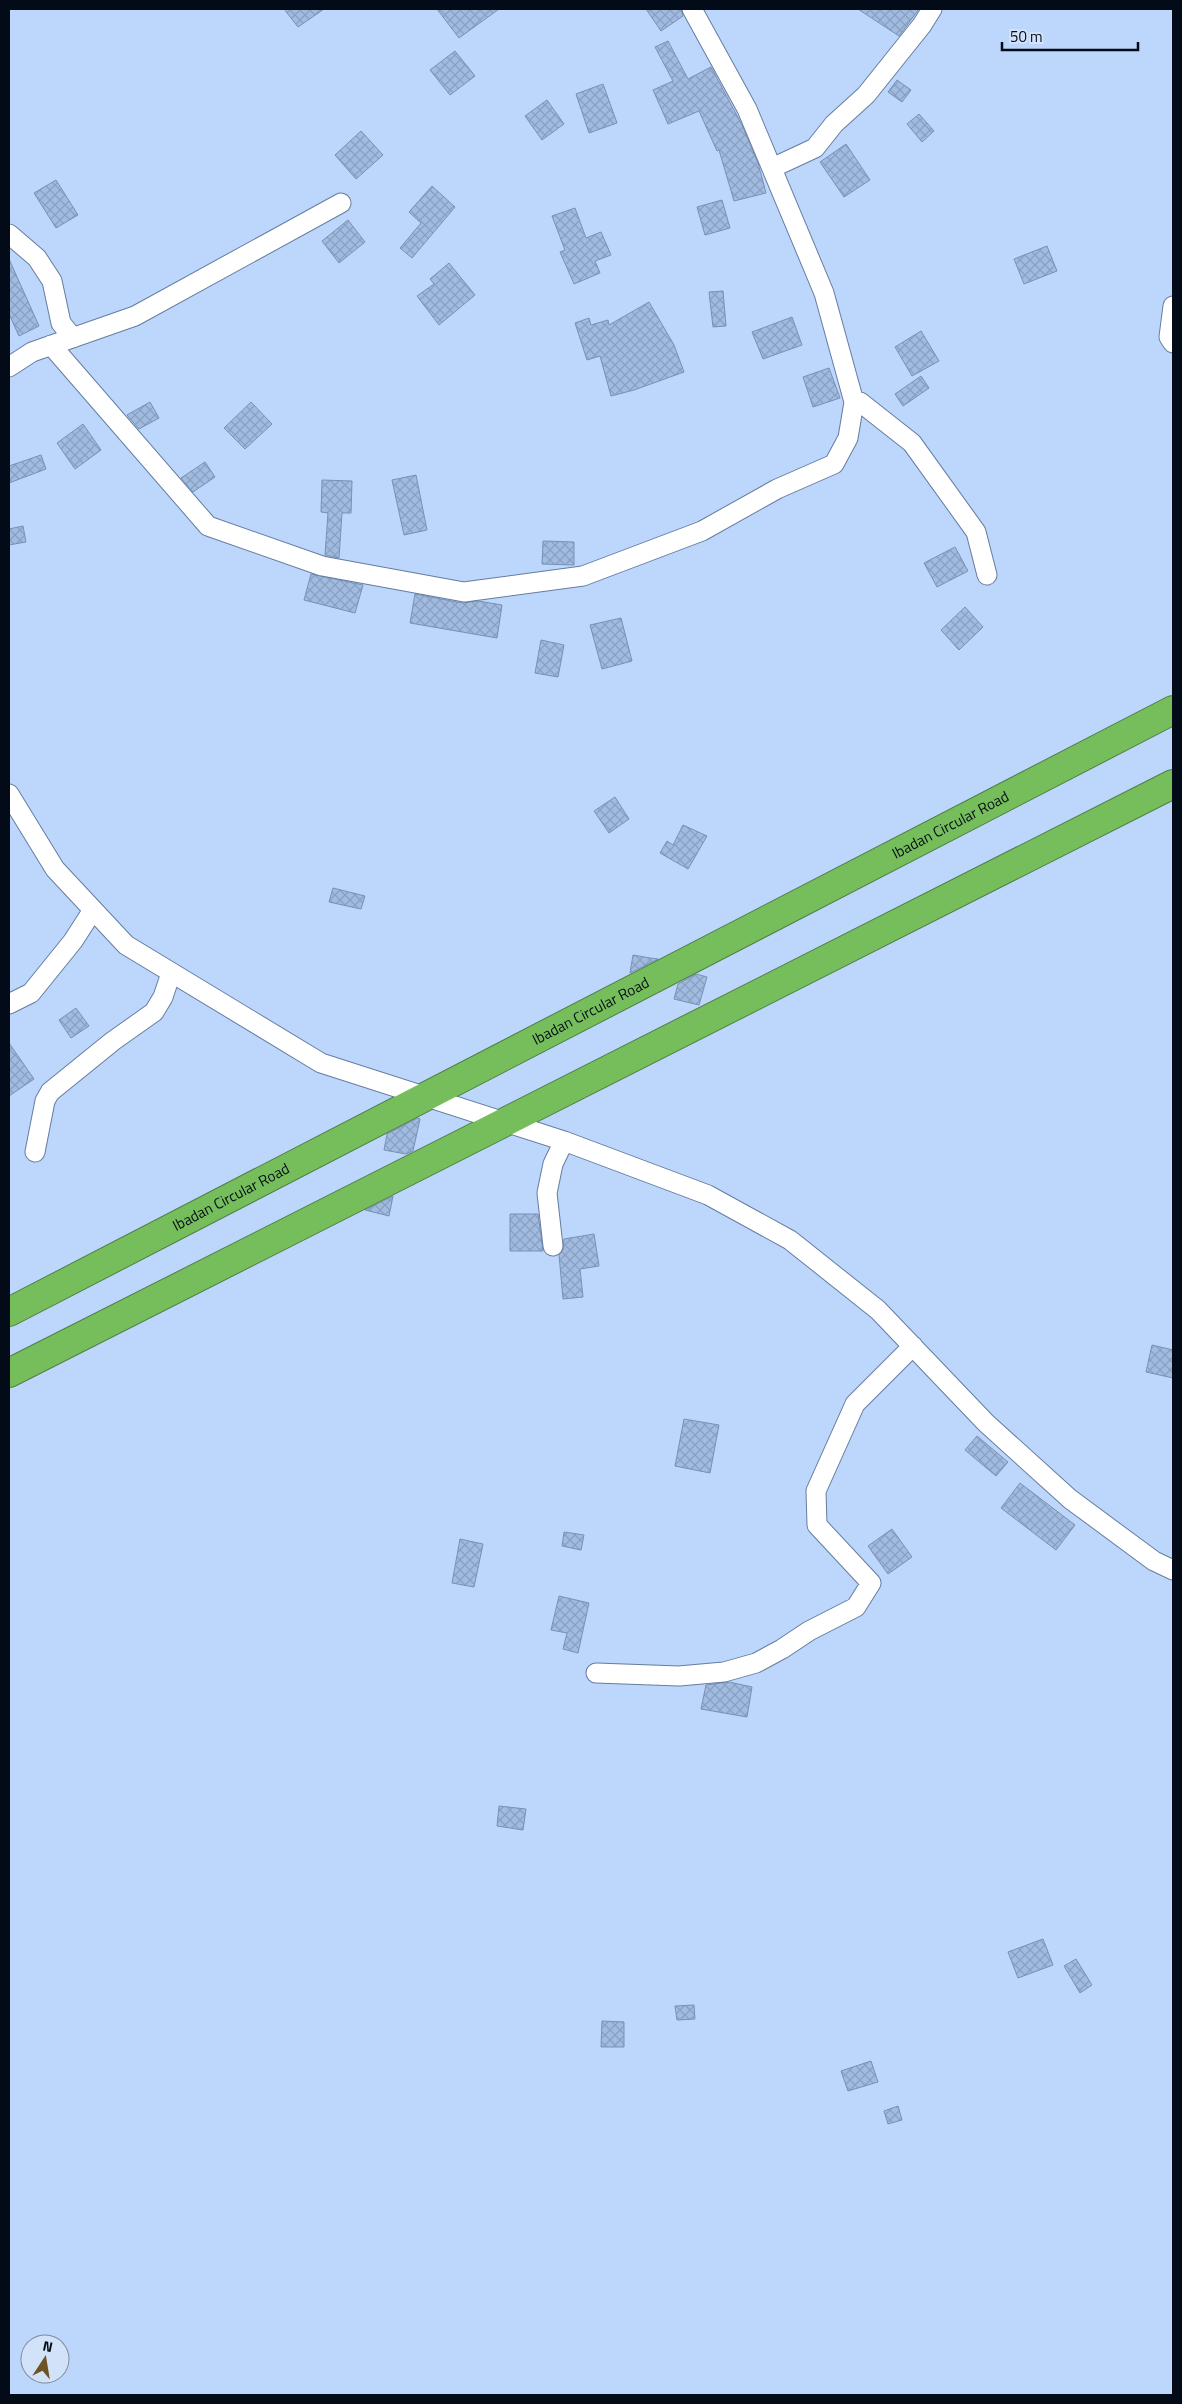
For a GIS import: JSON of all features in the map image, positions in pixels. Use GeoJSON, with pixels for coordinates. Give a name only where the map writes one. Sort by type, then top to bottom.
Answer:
{"type":"FeatureCollection","features":[{"type":"Feature","properties":{"kind":"highway","name":"Ibadan Circular Road"},"geometry":{"type":"LineString","coordinates":[[9,1312],[1173,710]]}},
{"type":"Feature","properties":{"kind":"highway"},"geometry":{"type":"LineString","coordinates":[[9,1373],[1173,784]]}},
{"type":"Feature","properties":{"kind":"street"},"geometry":{"type":"LineString","coordinates":[[51,345],[208,526],[322,566],[464,592],[583,576],[702,530],[777,489],[834,464],[848,438],[854,402],[824,293],[747,109],[692,9]]}},
{"type":"Feature","properties":{"kind":"street"},"geometry":{"type":"LineString","coordinates":[[772,168],[814,148],[834,124],[866,95],[922,25],[932,9]]}},
{"type":"Feature","properties":{"kind":"street"},"geometry":{"type":"LineString","coordinates":[[9,367],[32,352],[135,316],[341,203]]}},
{"type":"Feature","properties":{"kind":"street"},"geometry":{"type":"LineString","coordinates":[[9,234],[37,258],[52,282],[61,323],[73,338]]}},
{"type":"Feature","properties":{"kind":"street"},"geometry":{"type":"LineString","coordinates":[[1173,306],[1169,337],[1173,343]]}},
{"type":"Feature","properties":{"kind":"street"},"geometry":{"type":"LineString","coordinates":[[854,402],[860,402],[912,443],[976,532],[987,575]]}},
{"type":"Feature","properties":{"kind":"street"},"geometry":{"type":"LineString","coordinates":[[9,794],[55,869],[126,945],[320,1063],[564,1141],[708,1195],[790,1240],[878,1310],[986,1423],[1070,1499],[1154,1561],[1173,1570]]}},
{"type":"Feature","properties":{"kind":"street"},"geometry":{"type":"LineString","coordinates":[[9,1004],[31,993],[73,941],[93,910]]}},
{"type":"Feature","properties":{"kind":"street"},"geometry":{"type":"LineString","coordinates":[[34,1152],[45,1101],[50,1092],[113,1041],[154,1012],[163,997],[171,973]]}},
{"type":"Feature","properties":{"kind":"street"},"geometry":{"type":"LineString","coordinates":[[553,1246],[547,1193],[553,1164],[564,1141]]}},
{"type":"Feature","properties":{"kind":"street"},"geometry":{"type":"LineString","coordinates":[[596,1673],[619,1676],[679,1676],[724,1672],[756,1663],[856,1608],[871,1583],[817,1524],[816,1491],[855,1404],[913,1346]]}},
{"type":"Feature","properties":{"kind":"building"},"geometry":{"type":"Polygon","coordinates":[[[284,9],[324,9],[298,27],[284,9]]]}},
{"type":"Feature","properties":{"kind":"building"},"geometry":{"type":"Polygon","coordinates":[[[437,9],[499,9],[459,38],[437,9]]]}},
{"type":"Feature","properties":{"kind":"building"},"geometry":{"type":"Polygon","coordinates":[[[646,9],[681,9],[683,16],[661,31],[646,9]]]}},
{"type":"Feature","properties":{"kind":"building"},"geometry":{"type":"Polygon","coordinates":[[[858,9],[919,9],[899,36],[858,9]]]}},
{"type":"Feature","properties":{"kind":"building"},"geometry":{"type":"Polygon","coordinates":[[[668,41],[688,79],[711,67],[742,125],[758,163],[766,193],[734,201],[719,150],[717,151],[699,111],[668,124],[653,90],[673,81],[655,47],[668,41]]]}},
{"type":"Feature","properties":{"kind":"building"},"geometry":{"type":"Polygon","coordinates":[[[455,51],[475,76],[450,95],[430,70],[455,51]]]}},
{"type":"Feature","properties":{"kind":"building"},"geometry":{"type":"Polygon","coordinates":[[[897,80],[911,90],[902,102],[888,92],[897,80]]]}},
{"type":"Feature","properties":{"kind":"building"},"geometry":{"type":"Polygon","coordinates":[[[603,84],[617,123],[589,133],[576,94],[603,84]]]}},
{"type":"Feature","properties":{"kind":"building"},"geometry":{"type":"Polygon","coordinates":[[[547,100],[564,124],[542,140],[525,116],[547,100]]]}},
{"type":"Feature","properties":{"kind":"building"},"geometry":{"type":"Polygon","coordinates":[[[919,114],[934,131],[922,142],[907,124],[919,114]]]}},
{"type":"Feature","properties":{"kind":"building"},"geometry":{"type":"Polygon","coordinates":[[[361,131],[383,155],[356,179],[335,155],[361,131]]]}},
{"type":"Feature","properties":{"kind":"building"},"geometry":{"type":"Polygon","coordinates":[[[846,144],[870,180],[844,197],[820,162],[846,144]]]}},
{"type":"Feature","properties":{"kind":"building"},"geometry":{"type":"Polygon","coordinates":[[[56,180],[78,215],[56,228],[34,193],[56,180]]]}},
{"type":"Feature","properties":{"kind":"building"},"geometry":{"type":"Polygon","coordinates":[[[432,186],[455,207],[412,258],[400,248],[421,223],[409,212],[432,186]]]}},
{"type":"Feature","properties":{"kind":"building"},"geometry":{"type":"Polygon","coordinates":[[[722,200],[730,228],[705,235],[697,207],[722,200]]]}},
{"type":"Feature","properties":{"kind":"building"},"geometry":{"type":"Polygon","coordinates":[[[575,208],[586,238],[601,232],[611,255],[595,261],[600,273],[574,284],[560,252],[565,250],[552,216],[575,208]]]}},
{"type":"Feature","properties":{"kind":"building"},"geometry":{"type":"Polygon","coordinates":[[[348,220],[365,242],[339,263],[322,241],[348,220]]]}},
{"type":"Feature","properties":{"kind":"building"},"geometry":{"type":"Polygon","coordinates":[[[1047,246],[1057,271],[1024,284],[1014,259],[1047,246]]]}},
{"type":"Feature","properties":{"kind":"building"},"geometry":{"type":"Polygon","coordinates":[[[9,259],[39,326],[19,336],[9,314],[9,259]]]}},
{"type":"Feature","properties":{"kind":"building"},"geometry":{"type":"Polygon","coordinates":[[[449,263],[475,295],[439,325],[417,296],[434,284],[430,279],[449,263]]]}},
{"type":"Feature","properties":{"kind":"building"},"geometry":{"type":"Polygon","coordinates":[[[723,291],[726,326],[713,327],[709,292],[723,291]]]}},
{"type":"Feature","properties":{"kind":"building"},"geometry":{"type":"Polygon","coordinates":[[[649,302],[674,345],[684,372],[611,396],[600,356],[587,360],[575,323],[589,318],[591,325],[608,320],[609,325],[649,302]]]}},
{"type":"Feature","properties":{"kind":"building"},"geometry":{"type":"Polygon","coordinates":[[[792,317],[802,345],[763,359],[752,332],[792,317]]]}},
{"type":"Feature","properties":{"kind":"building"},"geometry":{"type":"Polygon","coordinates":[[[921,331],[939,361],[912,376],[895,347],[921,331]]]}},
{"type":"Feature","properties":{"kind":"building"},"geometry":{"type":"Polygon","coordinates":[[[829,368],[840,398],[813,407],[803,377],[829,368]]]}},
{"type":"Feature","properties":{"kind":"building"},"geometry":{"type":"Polygon","coordinates":[[[921,376],[929,388],[903,406],[895,394],[921,376]]]}},
{"type":"Feature","properties":{"kind":"building"},"geometry":{"type":"Polygon","coordinates":[[[150,402],[159,418],[139,429],[127,415],[150,402]]]}},
{"type":"Feature","properties":{"kind":"building"},"geometry":{"type":"Polygon","coordinates":[[[251,402],[272,424],[245,449],[224,428],[251,402]]]}},
{"type":"Feature","properties":{"kind":"building"},"geometry":{"type":"Polygon","coordinates":[[[83,424],[101,450],[75,469],[57,443],[83,424]]]}},
{"type":"Feature","properties":{"kind":"building"},"geometry":{"type":"Polygon","coordinates":[[[41,455],[46,469],[9,483],[9,466],[41,455]]]}},
{"type":"Feature","properties":{"kind":"building"},"geometry":{"type":"Polygon","coordinates":[[[205,462],[215,477],[193,492],[181,478],[205,462]]]}},
{"type":"Feature","properties":{"kind":"building"},"geometry":{"type":"Polygon","coordinates":[[[416,475],[427,530],[404,535],[392,480],[416,475]]]}},
{"type":"Feature","properties":{"kind":"building"},"geometry":{"type":"Polygon","coordinates":[[[322,480],[352,481],[351,513],[342,513],[339,558],[325,555],[328,513],[321,512],[322,480]]]}},
{"type":"Feature","properties":{"kind":"building"},"geometry":{"type":"Polygon","coordinates":[[[23,526],[26,542],[9,545],[9,529],[23,526]]]}},
{"type":"Feature","properties":{"kind":"building"},"geometry":{"type":"Polygon","coordinates":[[[543,541],[574,542],[574,565],[542,564],[543,541]]]}},
{"type":"Feature","properties":{"kind":"building"},"geometry":{"type":"Polygon","coordinates":[[[955,547],[968,571],[937,587],[924,563],[955,547]]]}},
{"type":"Feature","properties":{"kind":"building"},"geometry":{"type":"Polygon","coordinates":[[[311,574],[363,585],[355,613],[304,600],[311,574]]]}},
{"type":"Feature","properties":{"kind":"building"},"geometry":{"type":"Polygon","coordinates":[[[415,594],[462,603],[478,601],[502,605],[497,638],[410,623],[415,594]]]}},
{"type":"Feature","properties":{"kind":"building"},"geometry":{"type":"Polygon","coordinates":[[[965,607],[983,627],[959,650],[941,630],[965,607]]]}},
{"type":"Feature","properties":{"kind":"building"},"geometry":{"type":"Polygon","coordinates":[[[621,618],[632,661],[602,669],[590,625],[621,618]]]}},
{"type":"Feature","properties":{"kind":"building"},"geometry":{"type":"Polygon","coordinates":[[[541,640],[564,645],[558,677],[535,673],[541,640]]]}},
{"type":"Feature","properties":{"kind":"building"},"geometry":{"type":"Polygon","coordinates":[[[615,797],[629,819],[609,833],[594,811],[615,797]]]}},
{"type":"Feature","properties":{"kind":"building"},"geometry":{"type":"Polygon","coordinates":[[[683,825],[707,836],[688,869],[660,853],[667,841],[673,845],[683,825]]]}},
{"type":"Feature","properties":{"kind":"building"},"geometry":{"type":"Polygon","coordinates":[[[333,888],[365,896],[361,909],[329,902],[333,888]]]}},
{"type":"Feature","properties":{"kind":"building"},"geometry":{"type":"Polygon","coordinates":[[[633,955],[650,958],[658,959],[630,973],[633,955]]]}},
{"type":"Feature","properties":{"kind":"building"},"geometry":{"type":"Polygon","coordinates":[[[696,974],[707,977],[699,1005],[674,999],[678,984],[696,974]]]}},
{"type":"Feature","properties":{"kind":"building"},"geometry":{"type":"Polygon","coordinates":[[[76,1008],[89,1026],[71,1038],[59,1020],[76,1008]]]}},
{"type":"Feature","properties":{"kind":"building"},"geometry":{"type":"Polygon","coordinates":[[[9,1043],[34,1079],[9,1096],[9,1043]]]}},
{"type":"Feature","properties":{"kind":"building"},"geometry":{"type":"Polygon","coordinates":[[[418,1118],[420,1119],[413,1151],[406,1154],[384,1150],[387,1134],[418,1118]]]}},
{"type":"Feature","properties":{"kind":"building"},"geometry":{"type":"Polygon","coordinates":[[[393,1196],[389,1216],[365,1210],[393,1196]]]}},
{"type":"Feature","properties":{"kind":"building"},"geometry":{"type":"Polygon","coordinates":[[[510,1214],[538,1214],[543,1251],[510,1251],[510,1214]]]}},
{"type":"Feature","properties":{"kind":"building"},"geometry":{"type":"Polygon","coordinates":[[[594,1234],[599,1266],[580,1269],[583,1297],[563,1299],[559,1255],[563,1250],[564,1239],[594,1234]]]}},
{"type":"Feature","properties":{"kind":"building"},"geometry":{"type":"Polygon","coordinates":[[[1152,1345],[1173,1350],[1173,1378],[1146,1372],[1152,1345]]]}},
{"type":"Feature","properties":{"kind":"building"},"geometry":{"type":"Polygon","coordinates":[[[684,1419],[719,1425],[710,1473],[675,1466],[684,1419]]]}},
{"type":"Feature","properties":{"kind":"building"},"geometry":{"type":"Polygon","coordinates":[[[977,1436],[1008,1462],[996,1476],[965,1450],[977,1436]]]}},
{"type":"Feature","properties":{"kind":"building"},"geometry":{"type":"Polygon","coordinates":[[[1020,1483],[1075,1525],[1056,1550],[1001,1508],[1020,1483]]]}},
{"type":"Feature","properties":{"kind":"building"},"geometry":{"type":"Polygon","coordinates":[[[892,1529],[912,1557],[888,1574],[868,1546],[892,1529]]]}},
{"type":"Feature","properties":{"kind":"building"},"geometry":{"type":"Polygon","coordinates":[[[564,1532],[584,1535],[581,1550],[562,1546],[564,1532]]]}},
{"type":"Feature","properties":{"kind":"building"},"geometry":{"type":"Polygon","coordinates":[[[460,1539],[483,1544],[474,1587],[452,1583],[460,1539]]]}},
{"type":"Feature","properties":{"kind":"building"},"geometry":{"type":"Polygon","coordinates":[[[559,1596],[589,1603],[578,1653],[563,1649],[567,1633],[551,1630],[559,1596]]]}},
{"type":"Feature","properties":{"kind":"building"},"geometry":{"type":"Polygon","coordinates":[[[729,1682],[752,1687],[747,1717],[701,1709],[706,1685],[729,1682]]]}},
{"type":"Feature","properties":{"kind":"building"},"geometry":{"type":"Polygon","coordinates":[[[499,1806],[526,1809],[523,1830],[497,1826],[499,1806]]]}},
{"type":"Feature","properties":{"kind":"building"},"geometry":{"type":"Polygon","coordinates":[[[1043,1939],[1053,1965],[1018,1978],[1008,1952],[1043,1939]]]}},
{"type":"Feature","properties":{"kind":"building"},"geometry":{"type":"Polygon","coordinates":[[[1076,1959],[1092,1985],[1080,1993],[1064,1966],[1076,1959]]]}},
{"type":"Feature","properties":{"kind":"building"},"geometry":{"type":"Polygon","coordinates":[[[694,2005],[695,2019],[677,2020],[675,2006],[694,2005]]]}},
{"type":"Feature","properties":{"kind":"building"},"geometry":{"type":"Polygon","coordinates":[[[602,2021],[624,2022],[624,2047],[601,2047],[602,2021]]]}},
{"type":"Feature","properties":{"kind":"building"},"geometry":{"type":"Polygon","coordinates":[[[871,2061],[878,2082],[848,2091],[841,2071],[871,2061]]]}},
{"type":"Feature","properties":{"kind":"building"},"geometry":{"type":"Polygon","coordinates":[[[898,2106],[902,2120],[888,2124],[884,2111],[898,2106]]]}}]}
